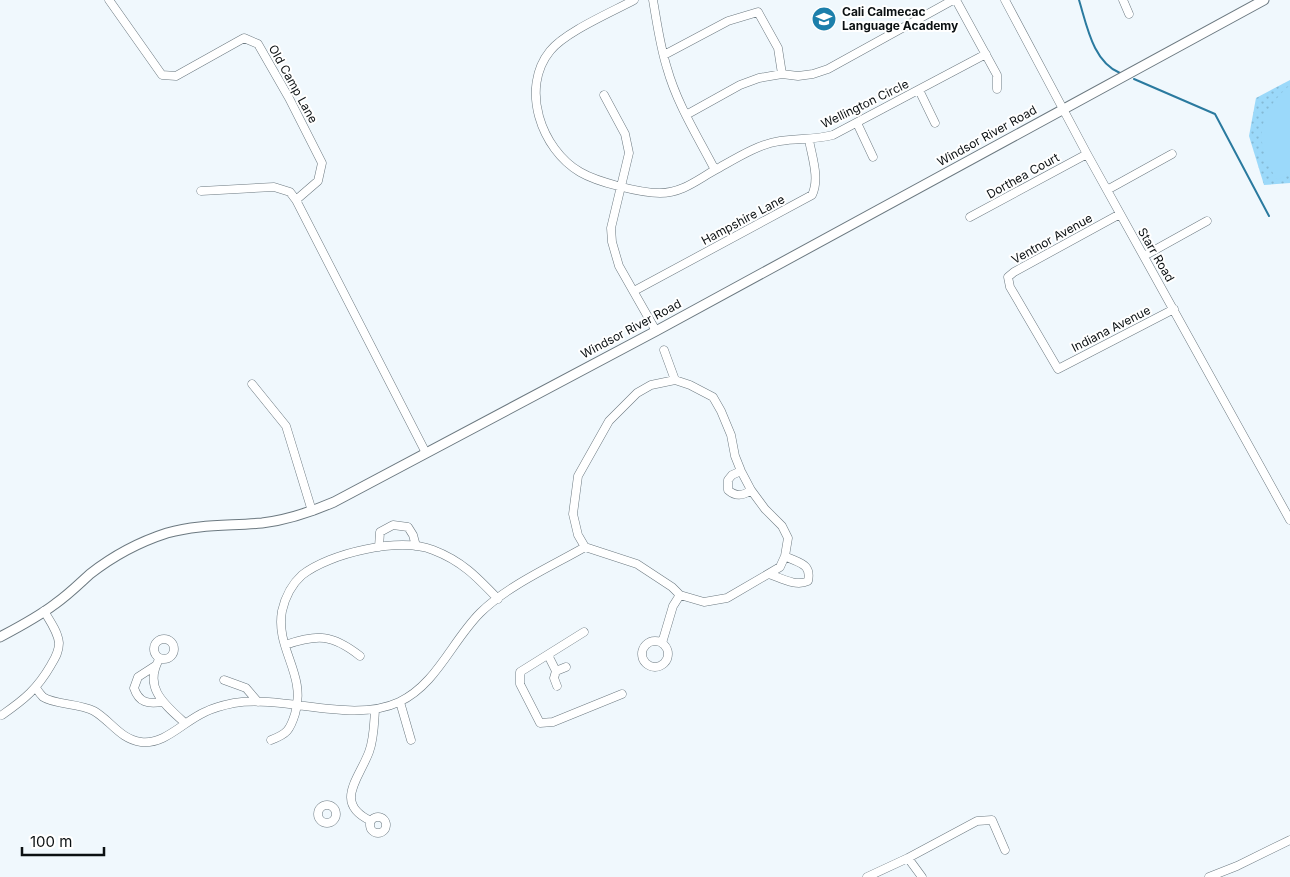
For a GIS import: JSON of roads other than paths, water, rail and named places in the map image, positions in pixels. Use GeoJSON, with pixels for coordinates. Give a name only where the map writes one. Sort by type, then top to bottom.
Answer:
{"type":"FeatureCollection","features":[{"type":"Feature","properties":{"kind":"main road","name":"Windsor River Road"},"geometry":{"type":"LineString","coordinates":[[0,637],[44,612],[120,553],[150,539],[188,528],[207,525],[262,523],[280,520],[312,511],[342,498],[656,331],[1264,0]]}},
{"type":"Feature","properties":{"kind":"street","name":"Old Camp Lane"},"geometry":{"type":"LineString","coordinates":[[108,0],[162,75],[176,76],[244,38],[258,44],[289,98],[322,163],[318,181],[296,200]]}},
{"type":"Feature","properties":{"kind":"street","name":"Wellington Circle"},"geometry":{"type":"LineString","coordinates":[[634,0],[624,2],[561,40],[550,51],[542,64],[538,75],[535,99],[542,125],[554,146],[570,165],[580,173],[592,178],[652,193],[675,191],[686,187],[715,170],[768,144],[781,141],[809,140],[833,135],[986,54]]}},
{"type":"Feature","properties":{"kind":"street"},"geometry":{"type":"LineString","coordinates":[[653,0],[670,80],[715,170]]}},
{"type":"Feature","properties":{"kind":"street"},"geometry":{"type":"LineString","coordinates":[[686,115],[749,81],[782,74],[798,76],[813,74],[828,68],[954,0],[997,74],[997,89]]}},
{"type":"Feature","properties":{"kind":"street","name":"Starr Road"},"geometry":{"type":"LineString","coordinates":[[1005,0],[1086,154],[1290,520]]}},
{"type":"Feature","properties":{"kind":"street"},"geometry":{"type":"LineString","coordinates":[[1123,0],[1128,14]]}},
{"type":"Feature","properties":{"kind":"street"},"geometry":{"type":"LineString","coordinates":[[664,55],[728,21],[758,12],[778,48],[782,74]]}},
{"type":"Feature","properties":{"kind":"street"},"geometry":{"type":"LineString","coordinates":[[918,90],[935,123]]}},
{"type":"Feature","properties":{"kind":"street"},"geometry":{"type":"LineString","coordinates":[[604,95],[626,134],[629,153],[611,228],[612,242],[619,266],[656,331]]}},
{"type":"Feature","properties":{"kind":"street"},"geometry":{"type":"LineString","coordinates":[[857,123],[873,157]]}},
{"type":"Feature","properties":{"kind":"street","name":"Hampshire Lane"},"geometry":{"type":"LineString","coordinates":[[634,291],[812,195],[816,188],[816,181],[809,140]]}},
{"type":"Feature","properties":{"kind":"street","name":"Dorthea Court"},"geometry":{"type":"LineString","coordinates":[[970,217],[1086,154]]}},
{"type":"Feature","properties":{"kind":"street"},"geometry":{"type":"LineString","coordinates":[[1107,190],[1172,154]]}},
{"type":"Feature","properties":{"kind":"street"},"geometry":{"type":"LineString","coordinates":[[201,191],[274,187],[290,192],[296,200],[426,453]]}},
{"type":"Feature","properties":{"kind":"street","name":"Ventnor Avenue"},"geometry":{"type":"LineString","coordinates":[[1058,370],[1010,287],[1008,277],[1120,214]]}},
{"type":"Feature","properties":{"kind":"street"},"geometry":{"type":"LineString","coordinates":[[1144,256],[1207,221]]}},
{"type":"Feature","properties":{"kind":"street","name":"Indiana Avenue"},"geometry":{"type":"LineString","coordinates":[[1058,370],[1174,309]]}},
{"type":"Feature","properties":{"kind":"street"},"geometry":{"type":"LineString","coordinates":[[664,350],[675,380]]}},
{"type":"Feature","properties":{"kind":"street"},"geometry":{"type":"LineString","coordinates":[[675,380],[690,385],[713,397],[731,435],[735,456],[751,490],[765,509],[782,526],[788,538],[785,556],[780,567],[727,598],[704,602],[680,595],[672,587],[637,564],[585,547],[578,535],[573,514],[578,476],[610,421],[637,393],[651,385],[675,380]]}},
{"type":"Feature","properties":{"kind":"street"},"geometry":{"type":"LineString","coordinates":[[252,384],[286,426],[312,511]]}},
{"type":"Feature","properties":{"kind":"street"},"geometry":{"type":"LineString","coordinates":[[741,471],[732,475],[728,480],[728,490],[732,494],[738,495],[746,494],[751,490]]}},
{"type":"Feature","properties":{"kind":"street"},"geometry":{"type":"LineString","coordinates":[[379,547],[380,532],[393,525],[408,527],[413,535],[416,546]]}},
{"type":"Feature","properties":{"kind":"street"},"geometry":{"type":"LineString","coordinates":[[271,740],[288,731],[298,704],[298,683],[280,624],[283,608],[289,591],[301,576],[316,565],[368,548],[408,544],[431,549],[458,561],[473,573],[498,599]]}},
{"type":"Feature","properties":{"kind":"street"},"geometry":{"type":"LineString","coordinates":[[36,688],[43,697],[79,705],[95,712],[121,734],[140,742],[153,742],[205,712],[231,703],[258,702],[298,704],[346,710],[375,710],[400,702],[415,691],[431,676],[459,636],[481,612],[515,587],[585,547]]}},
{"type":"Feature","properties":{"kind":"street"},"geometry":{"type":"LineString","coordinates":[[769,574],[794,583],[803,584],[808,581],[809,575],[806,565],[785,556]]}},
{"type":"Feature","properties":{"kind":"street"},"geometry":{"type":"LineString","coordinates":[[662,643],[673,606],[680,595]]}},
{"type":"Feature","properties":{"kind":"street"},"geometry":{"type":"LineString","coordinates":[[2,714],[19,704],[36,688],[57,656],[59,645],[57,634],[44,612]]}},
{"type":"Feature","properties":{"kind":"street"},"geometry":{"type":"LineString","coordinates":[[584,632],[520,672],[520,684],[540,723],[553,722],[622,694]]}},
{"type":"Feature","properties":{"kind":"street"},"geometry":{"type":"LineString","coordinates":[[285,644],[304,638],[317,637],[345,644],[360,656]]}},
{"type":"Feature","properties":{"kind":"street"},"geometry":{"type":"LineString","coordinates":[[548,655],[556,671],[554,678],[557,686]]}},
{"type":"Feature","properties":{"kind":"street"},"geometry":{"type":"LineString","coordinates":[[160,658],[155,666],[153,676],[156,690],[162,702],[185,723]]}},
{"type":"Feature","properties":{"kind":"street"},"geometry":{"type":"LineString","coordinates":[[155,666],[138,677],[134,688],[139,698],[143,701],[150,704],[162,702]]}},
{"type":"Feature","properties":{"kind":"street"},"geometry":{"type":"LineString","coordinates":[[556,671],[566,667]]}},
{"type":"Feature","properties":{"kind":"street"},"geometry":{"type":"LineString","coordinates":[[224,680],[246,688],[258,702]]}},
{"type":"Feature","properties":{"kind":"street"},"geometry":{"type":"LineString","coordinates":[[400,702],[411,740]]}},
{"type":"Feature","properties":{"kind":"street"},"geometry":{"type":"LineString","coordinates":[[371,821],[359,816],[352,806],[351,794],[354,781],[370,751],[374,734],[375,710]]}},
{"type":"Feature","properties":{"kind":"street"},"geometry":{"type":"LineString","coordinates":[[335,808],[352,806]]}},
{"type":"Feature","properties":{"kind":"street"},"geometry":{"type":"LineString","coordinates":[[867,877],[908,858],[978,821],[992,820],[1005,850]]}},
{"type":"Feature","properties":{"kind":"street"},"geometry":{"type":"LineString","coordinates":[[1209,877],[1237,866],[1290,840]]}},
{"type":"Feature","properties":{"kind":"street"},"geometry":{"type":"LineString","coordinates":[[908,858],[922,877]]}},
{"type":"Feature","properties":{"kind":"waterway"},"geometry":{"type":"LineString","coordinates":[[1079,0],[1088,32],[1097,52],[1103,61],[1120,73]]}},
{"type":"Feature","properties":{"kind":"waterway"},"geometry":{"type":"LineString","coordinates":[[1134,79],[1215,114],[1269,216]]}},
{"type":"Feature","properties":{"kind":"place","name":"Cali Calmecac Language Academy"},"geometry":{"type":"Point","coordinates":[824,19]}}]}
